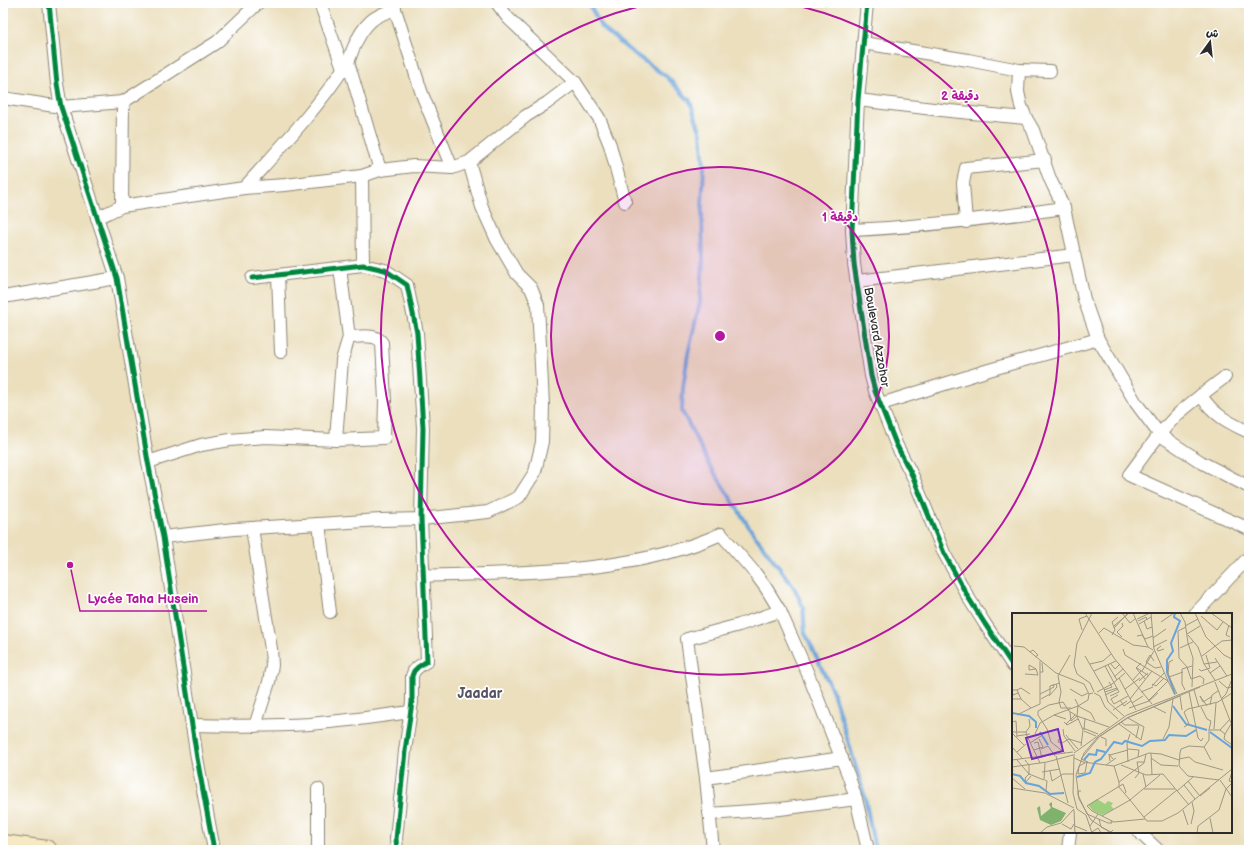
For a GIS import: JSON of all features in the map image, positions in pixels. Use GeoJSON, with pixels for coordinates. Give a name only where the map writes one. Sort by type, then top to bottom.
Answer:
{"type":"FeatureCollection","features":[{"type":"Feature","properties":{"kind":"main road"},"geometry":{"type":"LineString","coordinates":[[3,844],[48,850]]}},
{"type":"Feature","properties":{"kind":"street"},"geometry":{"type":"LineString","coordinates":[[49,3],[57,84],[61,107],[117,278],[148,462],[163,537],[191,725],[214,850]]}},
{"type":"Feature","properties":{"kind":"street"},"geometry":{"type":"LineString","coordinates":[[3,98],[61,107],[123,102],[217,42],[258,3]]}},
{"type":"Feature","properties":{"kind":"street"},"geometry":{"type":"LineString","coordinates":[[320,3],[345,65],[380,170]]}},
{"type":"Feature","properties":{"kind":"street"},"geometry":{"type":"LineString","coordinates":[[496,3],[508,18],[575,82],[599,118],[610,146],[625,202]]}},
{"type":"Feature","properties":{"kind":"street","name":"Boulevard Azzohor"},"geometry":{"type":"LineString","coordinates":[[867,3],[858,100],[852,230],[854,264],[871,376],[880,404],[896,444],[919,491],[944,553],[968,597],[1012,664]]}},
{"type":"Feature","properties":{"kind":"street"},"geometry":{"type":"LineString","coordinates":[[244,188],[326,93],[345,65],[353,48],[369,22],[394,6],[422,94],[452,168]]}},
{"type":"Feature","properties":{"kind":"street"},"geometry":{"type":"LineString","coordinates":[[863,43],[1019,70],[1050,71]]}},
{"type":"Feature","properties":{"kind":"street"},"geometry":{"type":"LineString","coordinates":[[1019,70],[1018,92],[1021,106],[1033,130],[1045,160],[1050,178],[1064,208],[1084,299],[1098,339],[1136,403],[1160,435],[1201,462],[1249,487]]}},
{"type":"Feature","properties":{"kind":"street"},"geometry":{"type":"LineString","coordinates":[[97,218],[122,206],[244,188],[362,176],[380,170],[414,166],[452,168],[469,162],[526,116],[547,103],[575,82]]}},
{"type":"Feature","properties":{"kind":"street"},"geometry":{"type":"LineString","coordinates":[[858,100],[1026,118]]}},
{"type":"Feature","properties":{"kind":"street"},"geometry":{"type":"LineString","coordinates":[[122,206],[123,102]]}},
{"type":"Feature","properties":{"kind":"street"},"geometry":{"type":"LineString","coordinates":[[966,222],[963,183],[966,168],[1045,160]]}},
{"type":"Feature","properties":{"kind":"street"},"geometry":{"type":"LineString","coordinates":[[163,537],[234,528],[421,519],[488,512],[519,497],[535,472],[542,442],[543,405],[538,305],[531,288],[517,274],[497,240],[482,207],[469,162]]}},
{"type":"Feature","properties":{"kind":"street"},"geometry":{"type":"LineString","coordinates":[[362,176],[362,265]]}},
{"type":"Feature","properties":{"kind":"street"},"geometry":{"type":"LineString","coordinates":[[852,230],[904,228],[966,222],[1064,208]]}},
{"type":"Feature","properties":{"kind":"street"},"geometry":{"type":"LineString","coordinates":[[857,281],[1074,255]]}},
{"type":"Feature","properties":{"kind":"street"},"geometry":{"type":"LineString","coordinates":[[252,278],[362,265],[385,270],[407,285],[417,332],[423,428],[421,519],[427,661],[418,667],[412,676],[412,702],[398,824],[397,850]]}},
{"type":"Feature","properties":{"kind":"street"},"geometry":{"type":"LineString","coordinates":[[336,440],[342,360],[349,337],[340,268]]}},
{"type":"Feature","properties":{"kind":"street"},"geometry":{"type":"LineString","coordinates":[[278,275],[281,352]]}},
{"type":"Feature","properties":{"kind":"street"},"geometry":{"type":"LineString","coordinates":[[3,297],[117,278]]}},
{"type":"Feature","properties":{"kind":"street"},"geometry":{"type":"LineString","coordinates":[[148,462],[201,445],[230,440],[265,437],[336,440],[384,438],[385,401],[382,343],[380,340],[373,337],[349,337]]}},
{"type":"Feature","properties":{"kind":"street"},"geometry":{"type":"LineString","coordinates":[[880,404],[989,370],[1098,339]]}},
{"type":"Feature","properties":{"kind":"street"},"geometry":{"type":"LineString","coordinates":[[1225,377],[1178,415],[1160,435],[1129,475],[1249,530]]}},
{"type":"Feature","properties":{"kind":"street"},"geometry":{"type":"LineString","coordinates":[[1201,395],[1206,404],[1214,413],[1231,424],[1249,432]]}},
{"type":"Feature","properties":{"kind":"street"},"geometry":{"type":"LineString","coordinates":[[319,524],[330,612]]}},
{"type":"Feature","properties":{"kind":"street"},"geometry":{"type":"LineString","coordinates":[[252,528],[271,649],[272,666],[269,682],[255,726]]}},
{"type":"Feature","properties":{"kind":"street"},"geometry":{"type":"LineString","coordinates":[[424,576],[550,570],[622,563],[683,549],[721,534],[755,573],[780,611],[808,674],[842,758],[856,799],[868,850]]}},
{"type":"Feature","properties":{"kind":"street"},"geometry":{"type":"LineString","coordinates":[[1196,613],[1249,557]]}},
{"type":"Feature","properties":{"kind":"street"},"geometry":{"type":"LineString","coordinates":[[713,850],[706,778],[687,639],[739,625],[780,611]]}},
{"type":"Feature","properties":{"kind":"street"},"geometry":{"type":"LineString","coordinates":[[191,725],[255,726],[310,724],[410,712]]}},
{"type":"Feature","properties":{"kind":"street"},"geometry":{"type":"LineString","coordinates":[[706,778],[842,758]]}},
{"type":"Feature","properties":{"kind":"street"},"geometry":{"type":"LineString","coordinates":[[318,789],[318,850]]}},
{"type":"Feature","properties":{"kind":"street"},"geometry":{"type":"LineString","coordinates":[[709,814],[780,809],[856,799]]}},
{"type":"Feature","properties":{"kind":"street"},"geometry":{"type":"LineString","coordinates":[[1068,850],[1070,833]]}},
{"type":"Feature","properties":{"kind":"street"},"geometry":{"type":"LineString","coordinates":[[1140,833],[1158,850]]}},
{"type":"Feature","properties":{"kind":"waterway"},"geometry":{"type":"LineString","coordinates":[[589,3],[601,27],[633,53],[667,77],[690,101],[701,134],[704,167],[702,208],[703,262],[700,302],[688,354],[683,388],[682,411],[709,464],[751,530],[795,589],[803,607],[805,633],[833,692],[865,797],[875,850]]}},
{"type":"Feature","properties":{"kind":"cycle path"},"geometry":{"type":"LineString","coordinates":[[49,3],[57,84],[61,107],[117,278],[148,462],[163,537],[197,758],[214,850]]}},
{"type":"Feature","properties":{"kind":"cycle path"},"geometry":{"type":"LineString","coordinates":[[867,3],[858,100],[852,230],[854,264],[871,376],[875,391],[896,444],[913,477],[944,553],[968,597],[1012,664]]}},
{"type":"Feature","properties":{"kind":"cycle path"},"geometry":{"type":"LineString","coordinates":[[252,278],[363,265],[385,270],[407,285],[417,333],[423,428],[421,519],[427,661],[418,667],[412,676],[412,702],[405,751],[396,839],[397,850]]}},
{"type":"Feature","properties":{"kind":"place","name":"Lycée Taha Husein"},"geometry":{"type":"Point","coordinates":[70,565]}},
{"type":"Feature","properties":{"kind":"district","name":"Jaadar"},"geometry":{"type":"Point","coordinates":[480,693]}}]}
